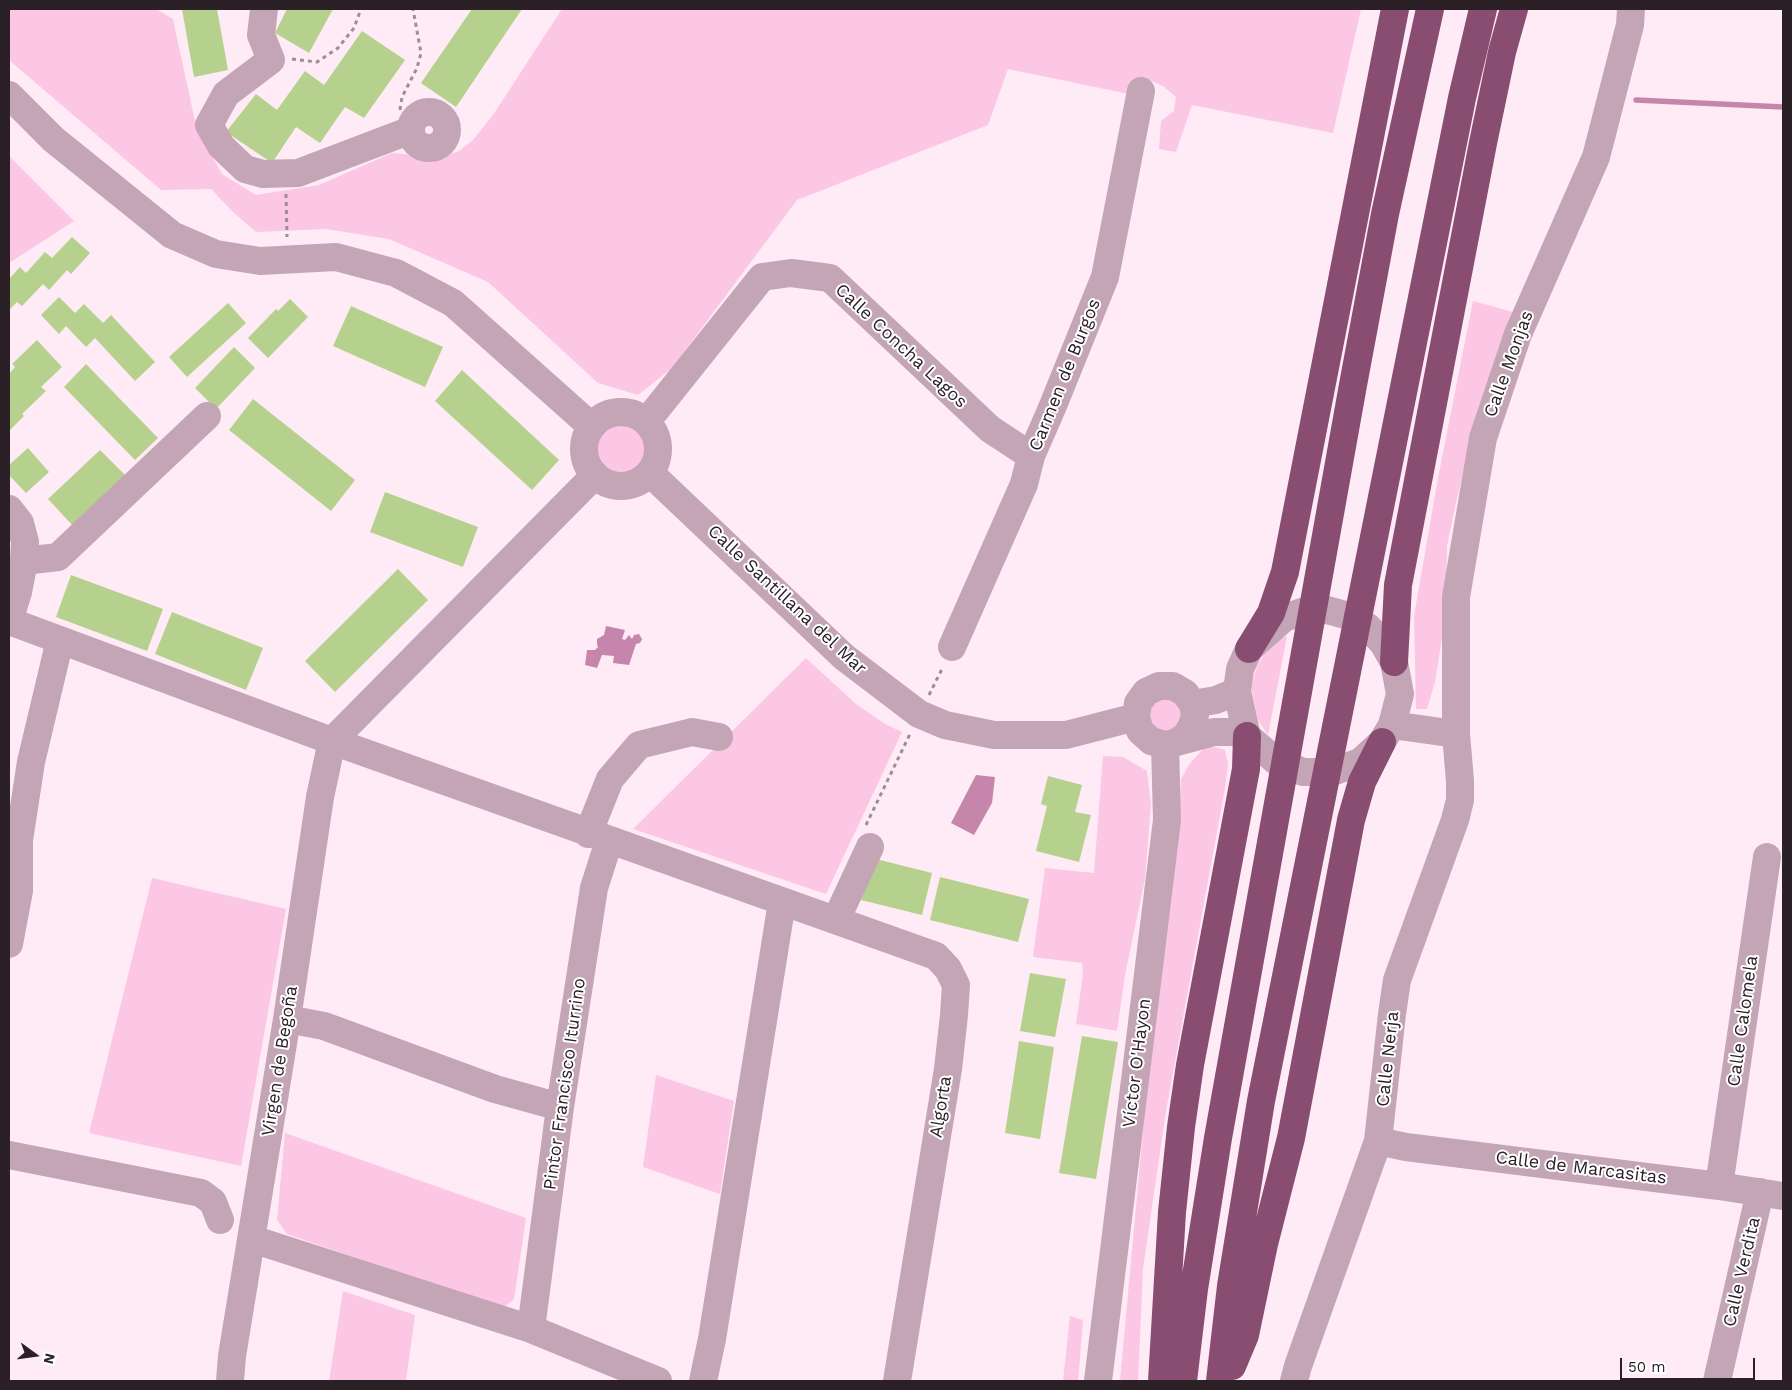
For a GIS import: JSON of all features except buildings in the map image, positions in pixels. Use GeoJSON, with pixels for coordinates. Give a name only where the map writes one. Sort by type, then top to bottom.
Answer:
{"type":"FeatureCollection","features":[{"type":"Feature","properties":{"kind":"highway"},"geometry":{"type":"LineString","coordinates":[[1249,649],[1271,613],[1285,572],[1395,9]]}},
{"type":"Feature","properties":{"kind":"highway"},"geometry":{"type":"LineString","coordinates":[[1183,1381],[1194,1290],[1218,1138],[1353,385],[1387,204],[1430,9]]}},
{"type":"Feature","properties":{"kind":"highway"},"geometry":{"type":"LineString","coordinates":[[1220,1381],[1231,1286],[1261,1102],[1462,98],[1483,9]]}},
{"type":"Feature","properties":{"kind":"highway"},"geometry":{"type":"LineString","coordinates":[[1394,662],[1398,585],[1483,143],[1502,52],[1514,9]]}},
{"type":"Feature","properties":{"kind":"highway"},"geometry":{"type":"LineString","coordinates":[[1162,1381],[1172,1212],[1181,1127],[1190,1065],[1246,768],[1246,734]]}},
{"type":"Feature","properties":{"kind":"highway"},"geometry":{"type":"LineString","coordinates":[[1226,1381],[1245,1335],[1264,1244],[1290,1138],[1351,820],[1362,782],[1387,734]]}},
{"type":"Feature","properties":{"kind":"street"},"geometry":{"type":"LineString","coordinates":[[264,9],[261,35],[271,60],[226,94],[209,125],[220,146],[245,169],[263,174],[298,173],[404,133]]}},
{"type":"Feature","properties":{"kind":"street","name":"Calle Monjas"},"geometry":{"type":"LineString","coordinates":[[1456,734],[1456,597],[1482,438],[1518,334],[1596,157],[1630,25],[1632,9]]}},
{"type":"Feature","properties":{"kind":"street","name":"Carmen de Burgos"},"geometry":{"type":"LineString","coordinates":[[952,648],[1024,484],[1031,456],[1105,277],[1141,91]]}},
{"type":"Feature","properties":{"kind":"street"},"geometry":{"type":"LineString","coordinates":[[9,95],[53,139],[172,235],[216,254],[260,260],[336,257],[396,273],[453,303],[591,426]]}},
{"type":"Feature","properties":{"kind":"street","name":"Calle Concha Lagos"},"geometry":{"type":"LineString","coordinates":[[647,421],[762,277],[791,273],[830,278],[990,428],[1031,456]]}},
{"type":"Feature","properties":{"kind":"street"},"geometry":{"type":"LineString","coordinates":[[628,412],[647,421],[657,437],[658,456],[650,473],[633,484],[612,485],[595,475],[586,460],[584,442],[591,426],[608,414],[628,412]]}},
{"type":"Feature","properties":{"kind":"street"},"geometry":{"type":"LineString","coordinates":[[24,561],[58,557],[207,416]]}},
{"type":"Feature","properties":{"kind":"street","name":"Calle Santillana del Mar"},"geometry":{"type":"LineString","coordinates":[[650,473],[844,658],[919,714],[945,725],[994,735],[1066,735],[1136,717]]}},
{"type":"Feature","properties":{"kind":"street"},"geometry":{"type":"LineString","coordinates":[[332,741],[595,475]]}},
{"type":"Feature","properties":{"kind":"street"},"geometry":{"type":"LineString","coordinates":[[9,509],[20,523],[25,542],[24,561],[18,592],[9,621]]}},
{"type":"Feature","properties":{"kind":"street"},"geometry":{"type":"LineString","coordinates":[[1327,610],[1349,616],[1368,627],[1383,643],[1394,662],[1400,694],[1387,734],[1360,762],[1332,772],[1303,772],[1276,761],[1246,734],[1237,691],[1240,669],[1249,649],[1284,618],[1305,611],[1327,610]]}},
{"type":"Feature","properties":{"kind":"street","name":"Algorta"},"geometry":{"type":"LineString","coordinates":[[9,621],[598,838],[647,853],[936,956],[948,969],[956,985],[949,1062],[897,1381]]}},
{"type":"Feature","properties":{"kind":"street"},"geometry":{"type":"LineString","coordinates":[[9,944],[19,891],[19,840],[31,762],[60,640]]}},
{"type":"Feature","properties":{"kind":"street"},"geometry":{"type":"LineString","coordinates":[[1171,744],[1186,736],[1192,726],[1195,715],[1193,704],[1185,693],[1172,686],[1159,686],[1146,692],[1138,703],[1136,717],[1140,731],[1151,741],[1171,744],[1214,732],[1246,734]]}},
{"type":"Feature","properties":{"kind":"street"},"geometry":{"type":"LineString","coordinates":[[1193,704],[1216,700],[1237,691]]}},
{"type":"Feature","properties":{"kind":"street","name":"Pintor Francisco Iturrino"},"geometry":{"type":"LineString","coordinates":[[530,1329],[560,1107],[594,888],[598,838],[610,779],[639,745],[692,732],[718,737]]}},
{"type":"Feature","properties":{"kind":"street"},"geometry":{"type":"LineString","coordinates":[[1387,734],[1456,734]]}},
{"type":"Feature","properties":{"kind":"street","name":"Calle Nerja"},"geometry":{"type":"LineString","coordinates":[[1294,1381],[1378,1142],[1397,980],[1449,836],[1460,800],[1456,734]]}},
{"type":"Feature","properties":{"kind":"street","name":"Virgen de Begoña"},"geometry":{"type":"LineString","coordinates":[[230,1381],[232,1356],[287,1019],[320,796],[332,741]]}},
{"type":"Feature","properties":{"kind":"street","name":"Víctor O'Hayon"},"geometry":{"type":"LineString","coordinates":[[1098,1381],[1167,820],[1171,744]]}},
{"type":"Feature","properties":{"kind":"street"},"geometry":{"type":"LineString","coordinates":[[829,918],[867,838]]}},
{"type":"Feature","properties":{"kind":"street","name":"Calle Calomela"},"geometry":{"type":"LineString","coordinates":[[1719,1186],[1768,857]]}},
{"type":"Feature","properties":{"kind":"street"},"geometry":{"type":"LineString","coordinates":[[703,1381],[714,1329],[782,902]]}},
{"type":"Feature","properties":{"kind":"street"},"geometry":{"type":"LineString","coordinates":[[287,1019],[324,1026],[495,1089],[560,1107]]}},
{"type":"Feature","properties":{"kind":"street","name":"Calle de Marcasitas"},"geometry":{"type":"LineString","coordinates":[[1378,1142],[1772,1194]]}},
{"type":"Feature","properties":{"kind":"street"},"geometry":{"type":"LineString","coordinates":[[9,1155],[201,1193],[212,1202],[220,1220]]}},
{"type":"Feature","properties":{"kind":"street","name":"Calle Verdita"},"geometry":{"type":"LineString","coordinates":[[1717,1381],[1772,1194]]}},
{"type":"Feature","properties":{"kind":"street"},"geometry":{"type":"LineString","coordinates":[[252,1239],[530,1329],[658,1381]]}},
{"type":"Feature","properties":{"kind":"path"},"geometry":{"type":"LineString","coordinates":[[271,60],[295,58],[317,62],[338,48],[354,28],[361,9]]}},
{"type":"Feature","properties":{"kind":"path"},"geometry":{"type":"LineString","coordinates":[[404,133],[402,97],[417,68],[422,52],[413,9]]}},
{"type":"Feature","properties":{"kind":"path"},"geometry":{"type":"LineString","coordinates":[[286,190],[288,259]]}},
{"type":"Feature","properties":{"kind":"path"},"geometry":{"type":"LineString","coordinates":[[867,838],[919,714],[952,648]]}},
{"type":"Feature","properties":{"kind":"shaded area"},"geometry":{"type":"Polygon","coordinates":[[[9,9],[156,9],[173,19],[196,126],[222,174],[256,195],[319,185],[392,153],[441,157],[459,151],[473,140],[493,115],[562,9],[1361,9],[1333,133],[1192,105],[1176,152],[1159,149],[1161,121],[1174,111],[1176,97],[1163,86],[1147,79],[1138,82],[1129,94],[1008,69],[988,125],[797,200],[672,368],[638,395],[598,383],[488,282],[389,239],[326,229],[256,232],[211,189],[161,190],[9,60],[9,9]]]}},
{"type":"Feature","properties":{"kind":"shaded area"},"geometry":{"type":"Polygon","coordinates":[[[9,156],[74,221],[9,263],[9,156]]]}},
{"type":"Feature","properties":{"kind":"shaded area"},"geometry":{"type":"Polygon","coordinates":[[[1473,301],[1513,312],[1471,439],[1456,503],[1447,546],[1446,612],[1435,682],[1427,709],[1416,709],[1414,616],[1438,478],[1473,301]]]}},
{"type":"Feature","properties":{"kind":"shaded area"},"geometry":{"type":"Polygon","coordinates":[[[616,419],[628,419],[638,423],[646,431],[650,447],[646,463],[638,471],[628,475],[616,475],[606,471],[598,463],[594,453],[594,441],[598,431],[606,423],[616,419]]]}},
{"type":"Feature","properties":{"kind":"shaded area"},"geometry":{"type":"Polygon","coordinates":[[[606,626],[625,630],[622,639],[625,640],[629,635],[632,639],[634,635],[639,634],[642,639],[640,643],[636,644],[629,665],[613,663],[614,656],[602,655],[597,668],[585,665],[587,650],[595,650],[598,647],[597,639],[604,635],[606,626]]]}},
{"type":"Feature","properties":{"kind":"shaded area"},"geometry":{"type":"Polygon","coordinates":[[[1287,636],[1268,735],[1258,720],[1251,686],[1257,666],[1267,649],[1276,641],[1287,636]]]}},
{"type":"Feature","properties":{"kind":"shaded area"},"geometry":{"type":"Polygon","coordinates":[[[806,658],[856,704],[885,724],[902,732],[826,894],[633,829],[806,658]]]}},
{"type":"Feature","properties":{"kind":"shaded area"},"geometry":{"type":"Polygon","coordinates":[[[1168,696],[1186,714],[1167,738],[1144,718],[1148,704],[1168,696]]]}},
{"type":"Feature","properties":{"kind":"shaded area"},"geometry":{"type":"Polygon","coordinates":[[[1215,747],[1225,750],[1228,764],[1166,1111],[1143,1269],[1138,1381],[1120,1381],[1148,1076],[1180,802],[1181,779],[1190,763],[1204,748],[1215,747]]]}},
{"type":"Feature","properties":{"kind":"shaded area"},"geometry":{"type":"Polygon","coordinates":[[[1103,756],[1123,757],[1147,771],[1151,804],[1145,879],[1125,975],[1117,1031],[1076,1024],[1083,974],[1082,963],[1033,957],[1045,868],[1094,873],[1103,756]]]}},
{"type":"Feature","properties":{"kind":"shaded area"},"geometry":{"type":"Polygon","coordinates":[[[976,775],[995,777],[992,803],[974,835],[951,823],[976,775]]]}},
{"type":"Feature","properties":{"kind":"shaded area"},"geometry":{"type":"Polygon","coordinates":[[[152,878],[286,909],[241,1166],[89,1133],[152,878]]]}},
{"type":"Feature","properties":{"kind":"shaded area"},"geometry":{"type":"Polygon","coordinates":[[[656,1075],[734,1101],[720,1194],[643,1167],[656,1075]]]}},
{"type":"Feature","properties":{"kind":"shaded area"},"geometry":{"type":"Polygon","coordinates":[[[285,1133],[526,1218],[514,1299],[502,1309],[287,1234],[277,1220],[285,1133]]]}},
{"type":"Feature","properties":{"kind":"shaded area"},"geometry":{"type":"Polygon","coordinates":[[[343,1291],[415,1315],[406,1381],[329,1381],[343,1291]]]}},
{"type":"Feature","properties":{"kind":"shaded area"},"geometry":{"type":"Polygon","coordinates":[[[1070,1316],[1083,1320],[1078,1381],[1063,1381],[1070,1316]]]}},
{"type":"Feature","properties":{"kind":"waterway"},"geometry":{"type":"LineString","coordinates":[[1636,100],[1783,107]]}}]}
